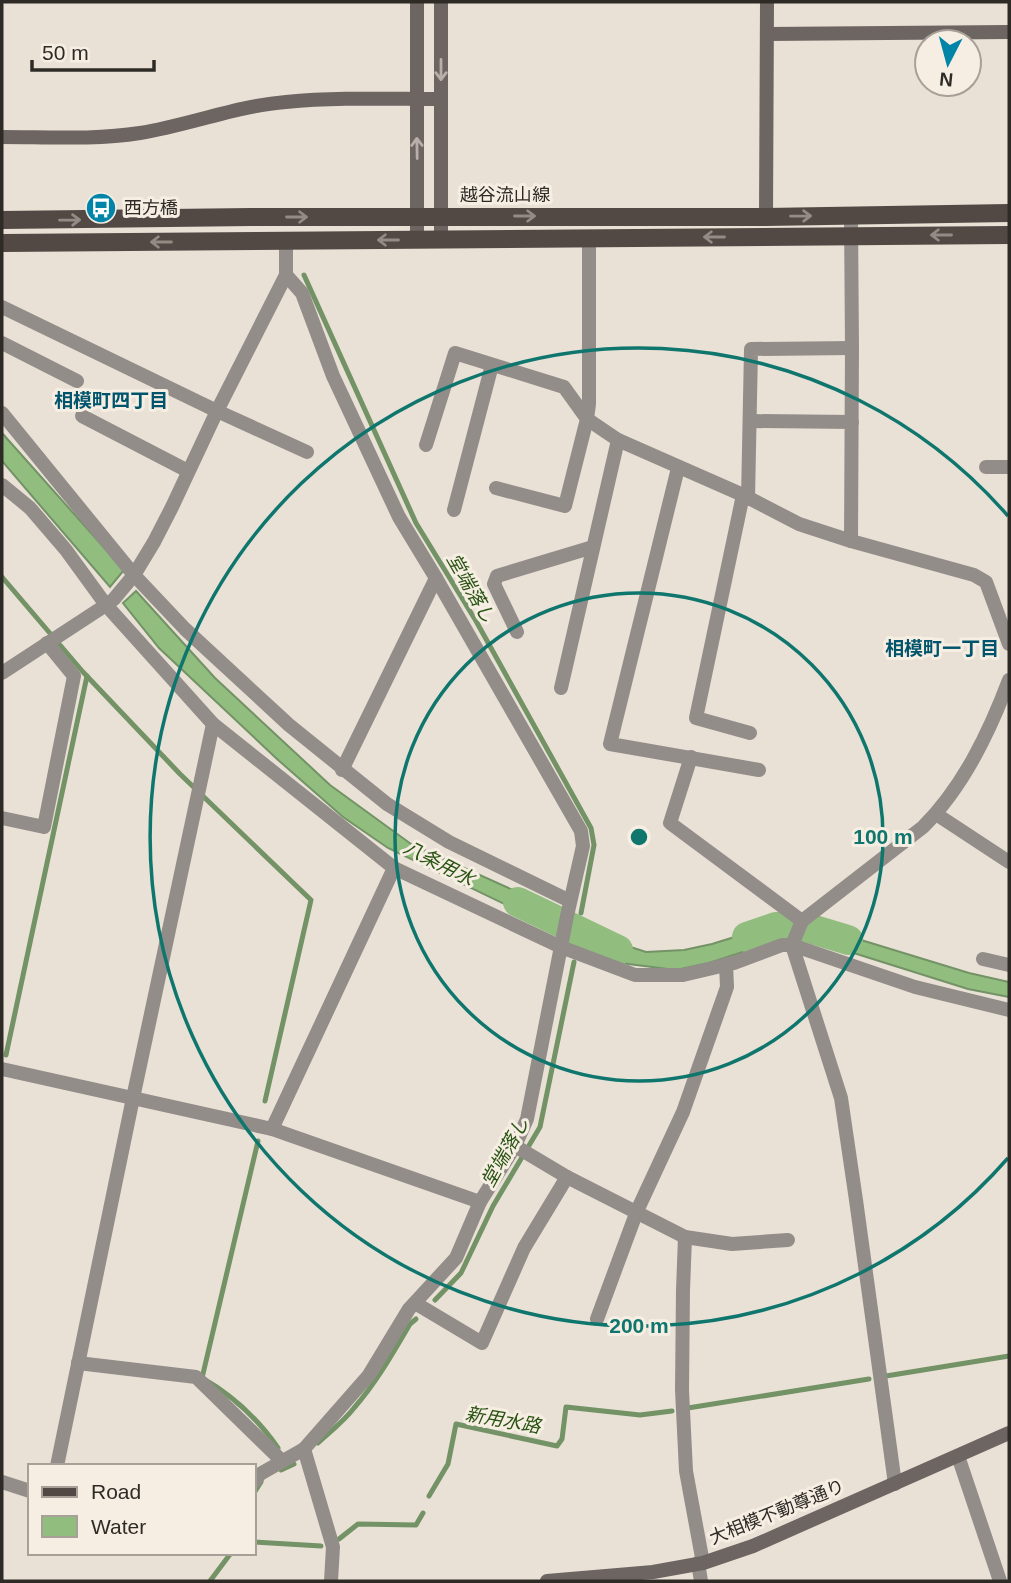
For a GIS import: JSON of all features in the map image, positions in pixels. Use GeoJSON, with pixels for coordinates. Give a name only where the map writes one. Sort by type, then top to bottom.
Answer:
{"type":"FeatureCollection","features":[{"type":"Feature","properties":{"kind":"main road","name":"越谷流山線"},"geometry":{"type":"LineString","coordinates":[[2,220],[1009,213]]}},
{"type":"Feature","properties":{"kind":"main road"},"geometry":{"type":"LineString","coordinates":[[2,243],[1009,235]]}},
{"type":"Feature","properties":{"kind":"street"},"geometry":{"type":"LineString","coordinates":[[416,2],[417,240]]}},
{"type":"Feature","properties":{"kind":"street"},"geometry":{"type":"LineString","coordinates":[[441,2],[442,240]]}},
{"type":"Feature","properties":{"kind":"street"},"geometry":{"type":"LineString","coordinates":[[766,216],[767,2]]}},
{"type":"Feature","properties":{"kind":"street"},"geometry":{"type":"LineString","coordinates":[[766,34],[1009,32]]}},
{"type":"Feature","properties":{"kind":"street"},"geometry":{"type":"LineString","coordinates":[[2,137],[116,136],[144,133],[244,107],[284,102],[326,99],[441,99]]}},
{"type":"Feature","properties":{"kind":"street"},"geometry":{"type":"LineString","coordinates":[[851,215],[851,541]]}},
{"type":"Feature","properties":{"kind":"street"},"geometry":{"type":"LineString","coordinates":[[496,488],[565,506],[589,404],[589,238]]}},
{"type":"Feature","properties":{"kind":"street"},"geometry":{"type":"LineString","coordinates":[[2,673],[110,602],[131,578],[154,542],[286,275],[286,241]]}},
{"type":"Feature","properties":{"kind":"street"},"geometry":{"type":"LineString","coordinates":[[256,1479],[260,1474],[304,1449],[369,1375],[409,1309],[456,1258],[480,1202],[515,1146],[527,1119],[583,846],[581,831],[399,517],[333,376],[302,293],[286,275]]}},
{"type":"Feature","properties":{"kind":"street"},"geometry":{"type":"LineString","coordinates":[[2,306],[307,452]]}},
{"type":"Feature","properties":{"kind":"street"},"geometry":{"type":"LineString","coordinates":[[2,343],[77,381]]}},
{"type":"Feature","properties":{"kind":"street"},"geometry":{"type":"LineString","coordinates":[[750,733],[696,718],[745,497],[751,349],[852,348]]}},
{"type":"Feature","properties":{"kind":"street"},"geometry":{"type":"LineString","coordinates":[[426,445],[455,353],[564,387],[587,419],[618,440],[799,524],[974,575],[986,582],[1009,644]]}},
{"type":"Feature","properties":{"kind":"street"},"geometry":{"type":"LineString","coordinates":[[454,510],[492,365]]}},
{"type":"Feature","properties":{"kind":"street"},"geometry":{"type":"LineString","coordinates":[[2,413],[131,578],[289,725],[387,804],[569,909]]}},
{"type":"Feature","properties":{"kind":"street"},"geometry":{"type":"LineString","coordinates":[[82,416],[188,471]]}},
{"type":"Feature","properties":{"kind":"street"},"geometry":{"type":"LineString","coordinates":[[750,421],[852,422]]}},
{"type":"Feature","properties":{"kind":"street"},"geometry":{"type":"LineString","coordinates":[[561,688],[618,440]]}},
{"type":"Feature","properties":{"kind":"street"},"geometry":{"type":"LineString","coordinates":[[986,467],[1009,467]]}},
{"type":"Feature","properties":{"kind":"street"},"geometry":{"type":"LineString","coordinates":[[678,468],[610,744],[759,770]]}},
{"type":"Feature","properties":{"kind":"street"},"geometry":{"type":"LineString","coordinates":[[2,485],[30,508],[213,724],[394,868],[635,975],[683,975],[782,945],[792,945],[915,987],[1009,1010]]}},
{"type":"Feature","properties":{"kind":"street"},"geometry":{"type":"LineString","coordinates":[[517,632],[494,584],[497,576],[593,547]]}},
{"type":"Feature","properties":{"kind":"street"},"geometry":{"type":"LineString","coordinates":[[342,770],[436,578]]}},
{"type":"Feature","properties":{"kind":"street"},"geometry":{"type":"LineString","coordinates":[[2,818],[44,827],[74,676],[47,643]]}},
{"type":"Feature","properties":{"kind":"street"},"geometry":{"type":"LineString","coordinates":[[895,1484],[841,1098],[792,945],[801,922],[936,814],[968,767],[1006,699],[1009,680]]}},
{"type":"Feature","properties":{"kind":"street"},"geometry":{"type":"LineString","coordinates":[[57,1464],[213,724]]}},
{"type":"Feature","properties":{"kind":"street"},"geometry":{"type":"LineString","coordinates":[[691,757],[670,823],[801,922]]}},
{"type":"Feature","properties":{"kind":"street"},"geometry":{"type":"LineString","coordinates":[[936,814],[1009,862]]}},
{"type":"Feature","properties":{"kind":"street"},"geometry":{"type":"LineString","coordinates":[[272,1129],[394,868]]}},
{"type":"Feature","properties":{"kind":"street"},"geometry":{"type":"LineString","coordinates":[[983,959],[1009,965]]}},
{"type":"Feature","properties":{"kind":"street"},"geometry":{"type":"LineString","coordinates":[[597,1319],[637,1212],[683,1112],[727,987],[726,964]]}},
{"type":"Feature","properties":{"kind":"street"},"geometry":{"type":"LineString","coordinates":[[2,1069],[272,1129],[480,1202]]}},
{"type":"Feature","properties":{"kind":"street"},"geometry":{"type":"LineString","coordinates":[[515,1146],[567,1177],[685,1237],[732,1244],[788,1240]]}},
{"type":"Feature","properties":{"kind":"street"},"geometry":{"type":"LineString","coordinates":[[415,1303],[482,1343],[524,1248],[567,1177]]}},
{"type":"Feature","properties":{"kind":"street"},"geometry":{"type":"LineString","coordinates":[[685,1237],[682,1379],[685,1444],[701,1581]]}},
{"type":"Feature","properties":{"kind":"street"},"geometry":{"type":"LineString","coordinates":[[78,1363],[197,1377],[282,1461]]}},
{"type":"Feature","properties":{"kind":"street","name":"大相模不動尊通り"},"geometry":{"type":"LineString","coordinates":[[547,1581],[653,1572],[700,1563],[753,1546],[1009,1433]]}},
{"type":"Feature","properties":{"kind":"street"},"geometry":{"type":"LineString","coordinates":[[304,1449],[333,1547],[331,1581]]}},
{"type":"Feature","properties":{"kind":"street"},"geometry":{"type":"LineString","coordinates":[[958,1456],[1000,1581]]}},
{"type":"Feature","properties":{"kind":"street"},"geometry":{"type":"LineString","coordinates":[[2,1482],[28,1490]]}},
{"type":"Feature","properties":{"kind":"water"},"geometry":{"type":"Polygon","coordinates":[[[2,433],[124,570],[110,587],[2,461],[2,433]]]}},
{"type":"Feature","properties":{"kind":"water"},"geometry":{"type":"Polygon","coordinates":[[[136,591],[215,678],[330,785],[411,844],[555,909],[550,926],[388,848],[343,817],[159,648],[123,603],[136,591]]]}},
{"type":"Feature","properties":{"kind":"water"},"geometry":{"type":"Polygon","coordinates":[[[786,921],[782,935],[762,938],[755,948],[709,963],[676,970],[628,964],[582,946],[585,925],[618,943],[646,952],[684,950],[712,944],[786,921]]]}},
{"type":"Feature","properties":{"kind":"water"},"geometry":{"type":"Polygon","coordinates":[[[812,925],[969,973],[1009,982],[1009,997],[968,989],[841,949],[807,935],[812,925]]]}},
{"type":"Feature","properties":{"kind":"waterway","name":"堂端落し"},"geometry":{"type":"LineString","coordinates":[[304,275],[416,523],[476,621],[591,828],[594,845],[581,913]]}},
{"type":"Feature","properties":{"kind":"waterway"},"geometry":{"type":"LineString","coordinates":[[2,577],[83,672],[180,774],[311,900],[265,1101]]}},
{"type":"Feature","properties":{"kind":"waterway"},"geometry":{"type":"LineString","coordinates":[[6,1055],[87,676]]}},
{"type":"Feature","properties":{"kind":"waterway","name":"八条用水"},"geometry":{"type":"LineString","coordinates":[[518,902],[618,950]]}},
{"type":"Feature","properties":{"kind":"waterway","name":"八条用水"},"geometry":{"type":"LineString","coordinates":[[747,937],[776,927],[805,927],[848,940]]}},
{"type":"Feature","properties":{"kind":"waterway","name":"堂端落し"},"geometry":{"type":"LineString","coordinates":[[435,1300],[461,1273],[493,1206],[540,1127],[574,962]]}},
{"type":"Feature","properties":{"kind":"waterway"},"geometry":{"type":"LineString","coordinates":[[258,1141],[202,1378],[244,1408],[278,1448]]}},
{"type":"Feature","properties":{"kind":"waterway","name":"堂端落し"},"geometry":{"type":"LineString","coordinates":[[318,1443],[362,1398],[384,1368],[410,1324],[416,1319]]}},
{"type":"Feature","properties":{"kind":"waterway","name":"新用水路"},"geometry":{"type":"LineString","coordinates":[[886,1376],[1009,1356]]}},
{"type":"Feature","properties":{"kind":"waterway","name":"新用水路"},"geometry":{"type":"LineString","coordinates":[[688,1408],[869,1379]]}},
{"type":"Feature","properties":{"kind":"waterway","name":"新用水路"},"geometry":{"type":"LineString","coordinates":[[429,1496],[448,1464],[456,1424],[557,1446],[562,1439],[566,1407],[640,1415],[672,1411]]}},
{"type":"Feature","properties":{"kind":"waterway","name":"堂端落し"},"geometry":{"type":"LineString","coordinates":[[281,1470],[294,1464]]}},
{"type":"Feature","properties":{"kind":"waterway","name":"堂端落し"},"geometry":{"type":"LineString","coordinates":[[256,1490],[261,1482]]}},
{"type":"Feature","properties":{"kind":"waterway","name":"新用水路"},"geometry":{"type":"LineString","coordinates":[[339,1539],[358,1524],[416,1525],[423,1513]]}},
{"type":"Feature","properties":{"kind":"waterway","name":"新用水路"},"geometry":{"type":"LineString","coordinates":[[256,1542],[321,1546]]}},
{"type":"Feature","properties":{"kind":"waterway","name":"堂端落し"},"geometry":{"type":"LineString","coordinates":[[210,1581],[230,1555]]}},
{"type":"Feature","properties":{"kind":"place","name":"西方橋"},"geometry":{"type":"Point","coordinates":[101,208]}},
{"type":"Feature","properties":{"kind":"district","name":"相模町四丁目"},"geometry":{"type":"Point","coordinates":[111,400]}},
{"type":"Feature","properties":{"kind":"district","name":"相模町一丁目"},"geometry":{"type":"Point","coordinates":[942,648]}}]}
